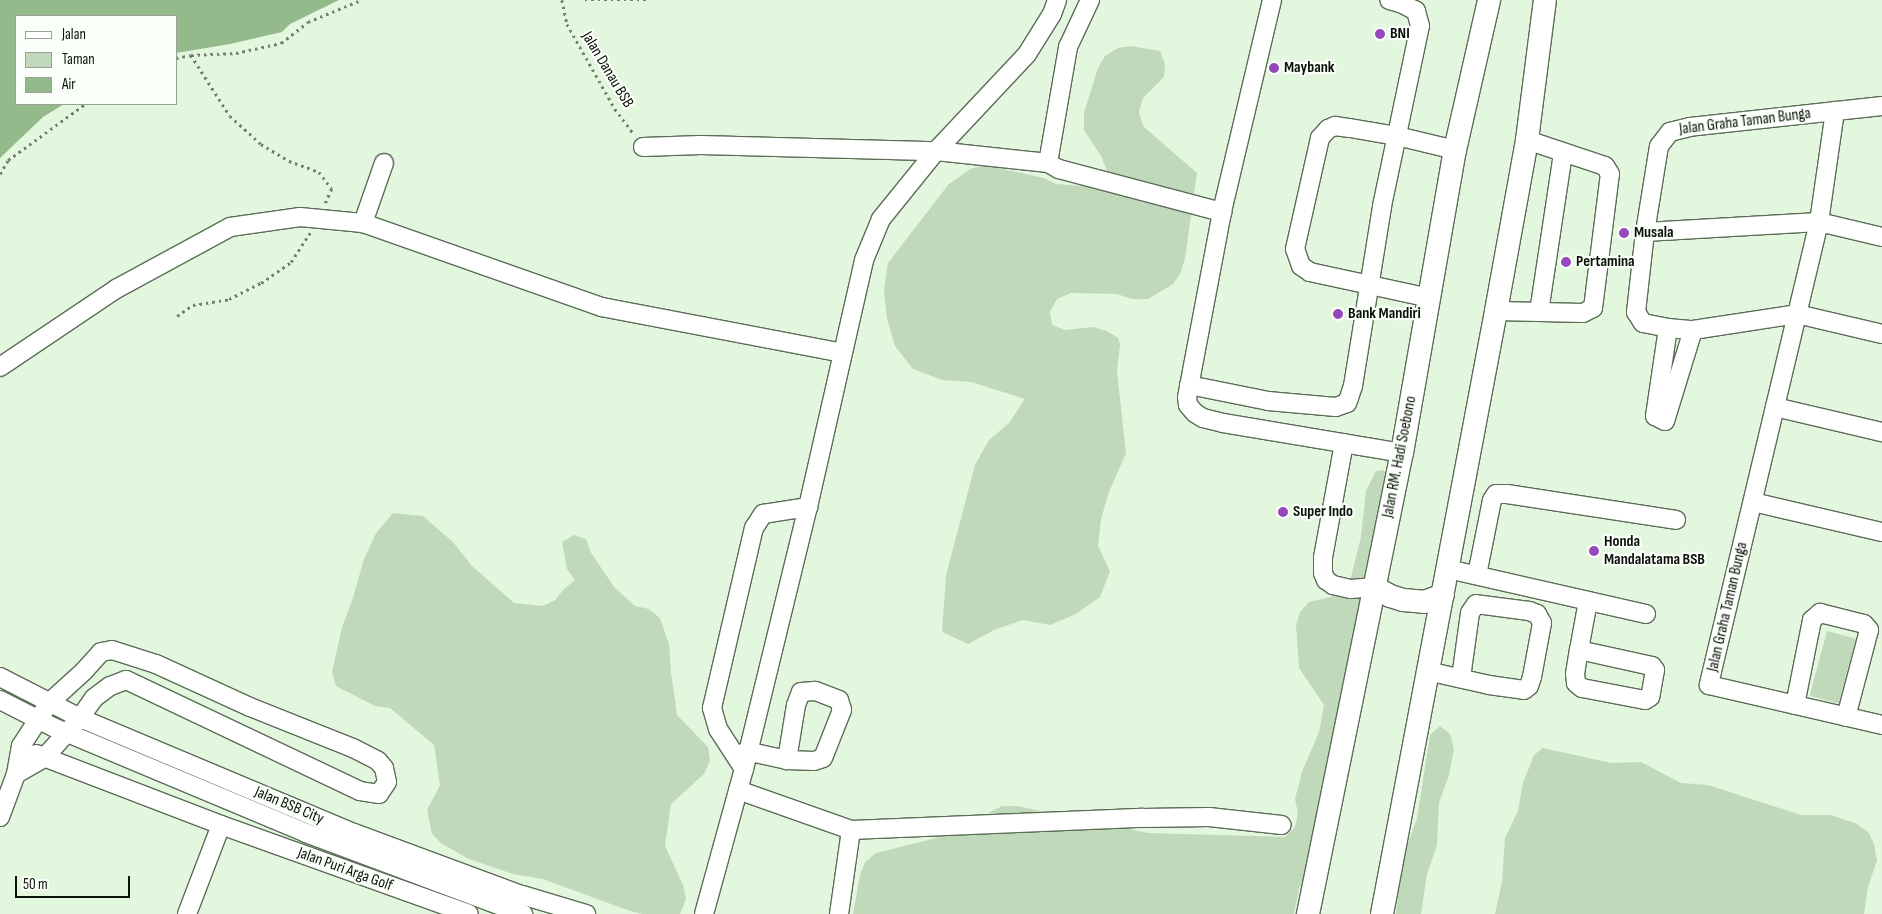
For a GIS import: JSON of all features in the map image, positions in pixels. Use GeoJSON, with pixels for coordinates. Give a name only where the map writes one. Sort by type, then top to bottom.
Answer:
{"type":"FeatureCollection","features":[{"type":"Feature","properties":{"kind":"main road","name":"Jalan RM. Hadi Soebono"},"geometry":{"type":"LineString","coordinates":[[1308,914],[1402,453],[1455,150],[1489,0]]}},
{"type":"Feature","properties":{"kind":"main road"},"geometry":{"type":"LineString","coordinates":[[1382,914],[1527,140],[1545,0]]}},
{"type":"Feature","properties":{"kind":"main road"},"geometry":{"type":"LineString","coordinates":[[1374,587],[1390,596],[1417,602],[1424,602],[1443,595]]}},
{"type":"Feature","properties":{"kind":"street"},"geometry":{"type":"LineString","coordinates":[[704,914],[744,769],[746,751],[808,507],[864,260],[881,218],[936,151],[1027,54],[1052,14],[1057,0]]}},
{"type":"Feature","properties":{"kind":"street"},"geometry":{"type":"LineString","coordinates":[[1048,163],[1068,47],[1090,0]]}},
{"type":"Feature","properties":{"kind":"street"},"geometry":{"type":"LineString","coordinates":[[1272,0],[1222,212],[1189,385],[1188,405],[1194,413],[1203,418],[1402,453]]}},
{"type":"Feature","properties":{"kind":"street"},"geometry":{"type":"LineString","coordinates":[[1189,385],[1268,401],[1336,407],[1346,403],[1353,386],[1368,285],[1412,69],[1420,18],[1416,12],[1400,3],[1389,0]]}},
{"type":"Feature","properties":{"kind":"street","name":"Jalan Graha Taman Bunga"},"geometry":{"type":"LineString","coordinates":[[1882,106],[1678,128],[1670,132],[1659,146],[1645,232],[1637,315],[1643,323],[1693,330],[1797,314],[1882,334]]}},
{"type":"Feature","properties":{"kind":"street","name":"Jalan Graha Taman Bunga"},"geometry":{"type":"LineString","coordinates":[[1835,111],[1818,222],[1709,685],[1882,725]]}},
{"type":"Feature","properties":{"kind":"street"},"geometry":{"type":"LineString","coordinates":[[1430,298],[1310,272],[1300,266],[1295,250],[1320,138],[1328,129],[1335,126],[1397,136],[1455,150]]}},
{"type":"Feature","properties":{"kind":"street"},"geometry":{"type":"LineString","coordinates":[[1496,311],[1582,313],[1593,308],[1610,174],[1605,166],[1527,140]]}},
{"type":"Feature","properties":{"kind":"street"},"geometry":{"type":"LineString","coordinates":[[643,148],[701,145],[936,151],[1048,163],[1059,169],[1222,212]]}},
{"type":"Feature","properties":{"kind":"street"},"geometry":{"type":"LineString","coordinates":[[1539,312],[1563,153]]}},
{"type":"Feature","properties":{"kind":"street"},"geometry":{"type":"LineString","coordinates":[[363,223],[384,163]]}},
{"type":"Feature","properties":{"kind":"street"},"geometry":{"type":"LineString","coordinates":[[0,367],[116,289],[230,227],[300,216],[363,223],[602,307],[843,352]]}},
{"type":"Feature","properties":{"kind":"street"},"geometry":{"type":"LineString","coordinates":[[1645,232],[1818,222],[1882,237]]}},
{"type":"Feature","properties":{"kind":"street"},"geometry":{"type":"LineString","coordinates":[[1668,328],[1655,416],[1665,420],[1693,330]]}},
{"type":"Feature","properties":{"kind":"street"},"geometry":{"type":"LineString","coordinates":[[1775,407],[1882,432]]}},
{"type":"Feature","properties":{"kind":"street"},"geometry":{"type":"LineString","coordinates":[[1344,443],[1323,557],[1323,574],[1326,580],[1333,585],[1351,589],[1374,587]]}},
{"type":"Feature","properties":{"kind":"street"},"geometry":{"type":"LineString","coordinates":[[1477,575],[1492,500],[1496,494],[1507,494],[1676,520]]}},
{"type":"Feature","properties":{"kind":"street"},"geometry":{"type":"LineString","coordinates":[[1753,502],[1882,532]]}},
{"type":"Feature","properties":{"kind":"street"},"geometry":{"type":"LineString","coordinates":[[744,769],[718,729],[712,708],[754,528],[763,514],[808,507]]}},
{"type":"Feature","properties":{"kind":"street"},"geometry":{"type":"LineString","coordinates":[[1448,569],[1646,614]]}},
{"type":"Feature","properties":{"kind":"street"},"geometry":{"type":"LineString","coordinates":[[1579,650],[1588,601]]}},
{"type":"Feature","properties":{"kind":"street"},"geometry":{"type":"LineString","coordinates":[[1427,671],[1498,687],[1524,690],[1529,686],[1532,678],[1542,623],[1536,614],[1529,610],[1476,604],[1470,613],[1462,678]]}},
{"type":"Feature","properties":{"kind":"street"},"geometry":{"type":"LineString","coordinates":[[1795,705],[1812,620],[1820,613],[1864,624],[1869,630],[1846,717]]}},
{"type":"Feature","properties":{"kind":"street"},"geometry":{"type":"LineString","coordinates":[[0,817],[16,774],[20,746],[38,719],[49,703],[84,671],[101,652],[112,650],[156,664],[250,707],[353,748],[378,761],[384,768],[387,782],[379,794],[360,791],[242,736],[131,681],[121,680],[94,698],[80,718],[44,758],[16,774]]}},
{"type":"Feature","properties":{"kind":"street","name":"Jalan BSB City"},"geometry":{"type":"LineString","coordinates":[[0,677],[80,718],[354,833],[522,895],[586,914]]}},
{"type":"Feature","properties":{"kind":"street","name":"Jalan BSB City"},"geometry":{"type":"LineString","coordinates":[[0,700],[66,732],[306,834],[523,914]]}},
{"type":"Feature","properties":{"kind":"street","name":"Jalan Puri Arga Golf"},"geometry":{"type":"LineString","coordinates":[[20,746],[44,758],[220,825],[469,914]]}},
{"type":"Feature","properties":{"kind":"street"},"geometry":{"type":"LineString","coordinates":[[746,751],[787,760]]}},
{"type":"Feature","properties":{"kind":"street"},"geometry":{"type":"LineString","coordinates":[[738,790],[851,830],[1190,817],[1282,825]]}},
{"type":"Feature","properties":{"kind":"street"},"geometry":{"type":"LineString","coordinates":[[187,914],[220,825]]}},
{"type":"Feature","properties":{"kind":"street"},"geometry":{"type":"LineString","coordinates":[[839,914],[851,830]]}},
{"type":"Feature","properties":{"kind":"path"},"geometry":{"type":"LineString","coordinates":[[178,58],[191,55],[236,53],[280,43],[308,22],[361,0]]}},
{"type":"Feature","properties":{"kind":"path","name":"Jalan Danau BSB"},"geometry":{"type":"LineString","coordinates":[[562,0],[567,24],[615,109],[643,148]]}},
{"type":"Feature","properties":{"kind":"path"},"geometry":{"type":"LineString","coordinates":[[586,0],[650,0]]}},
{"type":"Feature","properties":{"kind":"path"},"geometry":{"type":"LineString","coordinates":[[177,316],[193,305],[230,299],[261,283],[291,262],[318,218],[332,189],[319,172],[282,157],[261,144],[230,116],[191,55]]}},
{"type":"Feature","properties":{"kind":"path"},"geometry":{"type":"LineString","coordinates":[[0,174],[8,160],[84,105]]}},
{"type":"Feature","properties":{"kind":"green space"},"geometry":{"type":"Polygon","coordinates":[[[1131,46],[1160,51],[1165,64],[1164,77],[1143,98],[1139,112],[1143,126],[1197,173],[1185,258],[1181,272],[1173,284],[1148,299],[1132,299],[1117,294],[1071,293],[1057,299],[1050,312],[1052,325],[1065,330],[1093,327],[1107,331],[1118,338],[1120,344],[1117,372],[1126,453],[1109,492],[1101,519],[1098,546],[1110,571],[1100,597],[1076,614],[1050,625],[1023,620],[996,629],[968,644],[942,632],[946,575],[975,465],[989,440],[1009,423],[1025,399],[971,382],[942,380],[913,369],[895,346],[887,319],[884,290],[888,263],[948,185],[970,169],[985,165],[1044,178],[1056,184],[1083,186],[1098,183],[1107,171],[1101,156],[1084,130],[1084,113],[1098,68],[1105,56],[1118,48],[1131,46]]]}},
{"type":"Feature","properties":{"kind":"green space"},"geometry":{"type":"Polygon","coordinates":[[[1383,470],[1388,475],[1310,862],[1299,889],[1294,914],[853,914],[860,875],[865,862],[876,853],[956,833],[980,822],[990,812],[1002,806],[1017,806],[1148,833],[1285,837],[1295,827],[1298,813],[1295,799],[1302,772],[1319,732],[1324,705],[1299,668],[1296,625],[1300,612],[1309,602],[1347,593],[1361,537],[1366,491],[1376,471],[1383,470]]]}},
{"type":"Feature","properties":{"kind":"green space"},"geometry":{"type":"Polygon","coordinates":[[[393,513],[423,516],[453,542],[472,566],[514,603],[543,606],[555,600],[575,580],[567,569],[562,542],[574,535],[586,539],[591,553],[615,588],[635,606],[649,609],[660,618],[669,644],[677,715],[708,747],[710,761],[704,774],[671,804],[665,846],[683,885],[686,899],[680,914],[642,914],[543,879],[513,874],[469,859],[442,844],[432,834],[427,810],[440,785],[434,745],[390,708],[375,706],[336,686],[332,672],[342,627],[352,601],[364,559],[376,533],[393,513]]]}},
{"type":"Feature","properties":{"kind":"green space"},"geometry":{"type":"Polygon","coordinates":[[[1827,631],[1856,639],[1839,703],[1810,696],[1827,631]]]}},
{"type":"Feature","properties":{"kind":"green space"},"geometry":{"type":"Polygon","coordinates":[[[1440,726],[1450,734],[1454,749],[1449,775],[1439,803],[1437,845],[1427,874],[1421,914],[1396,914],[1400,876],[1407,846],[1417,818],[1430,735],[1440,726]]]}},
{"type":"Feature","properties":{"kind":"green space"},"geometry":{"type":"Polygon","coordinates":[[[1543,748],[1611,763],[1641,762],[1681,783],[1708,785],[1801,815],[1831,815],[1857,824],[1869,833],[1874,844],[1877,860],[1868,887],[1864,914],[1495,914],[1502,882],[1505,838],[1518,811],[1523,783],[1534,755],[1543,748]]]}},
{"type":"Feature","properties":{"kind":"water"},"geometry":{"type":"Polygon","coordinates":[[[0,0],[339,0],[290,24],[282,32],[230,44],[178,53],[178,15],[15,15],[15,105],[62,105],[43,117],[0,158],[0,0]]]}},
{"type":"Feature","properties":{"kind":"place","name":"BNI"},"geometry":{"type":"Point","coordinates":[1380,34]}},
{"type":"Feature","properties":{"kind":"place","name":"Maybank"},"geometry":{"type":"Point","coordinates":[1274,68]}},
{"type":"Feature","properties":{"kind":"place","name":"Musala"},"geometry":{"type":"Point","coordinates":[1624,233]}},
{"type":"Feature","properties":{"kind":"place","name":"Pertamina"},"geometry":{"type":"Point","coordinates":[1566,262]}},
{"type":"Feature","properties":{"kind":"place","name":"Bank Mandiri"},"geometry":{"type":"Point","coordinates":[1338,314]}},
{"type":"Feature","properties":{"kind":"place","name":"Super Indo"},"geometry":{"type":"Point","coordinates":[1283,512]}},
{"type":"Feature","properties":{"kind":"place","name":"Honda Mandalatama BSB"},"geometry":{"type":"Point","coordinates":[1594,551]}}]}
